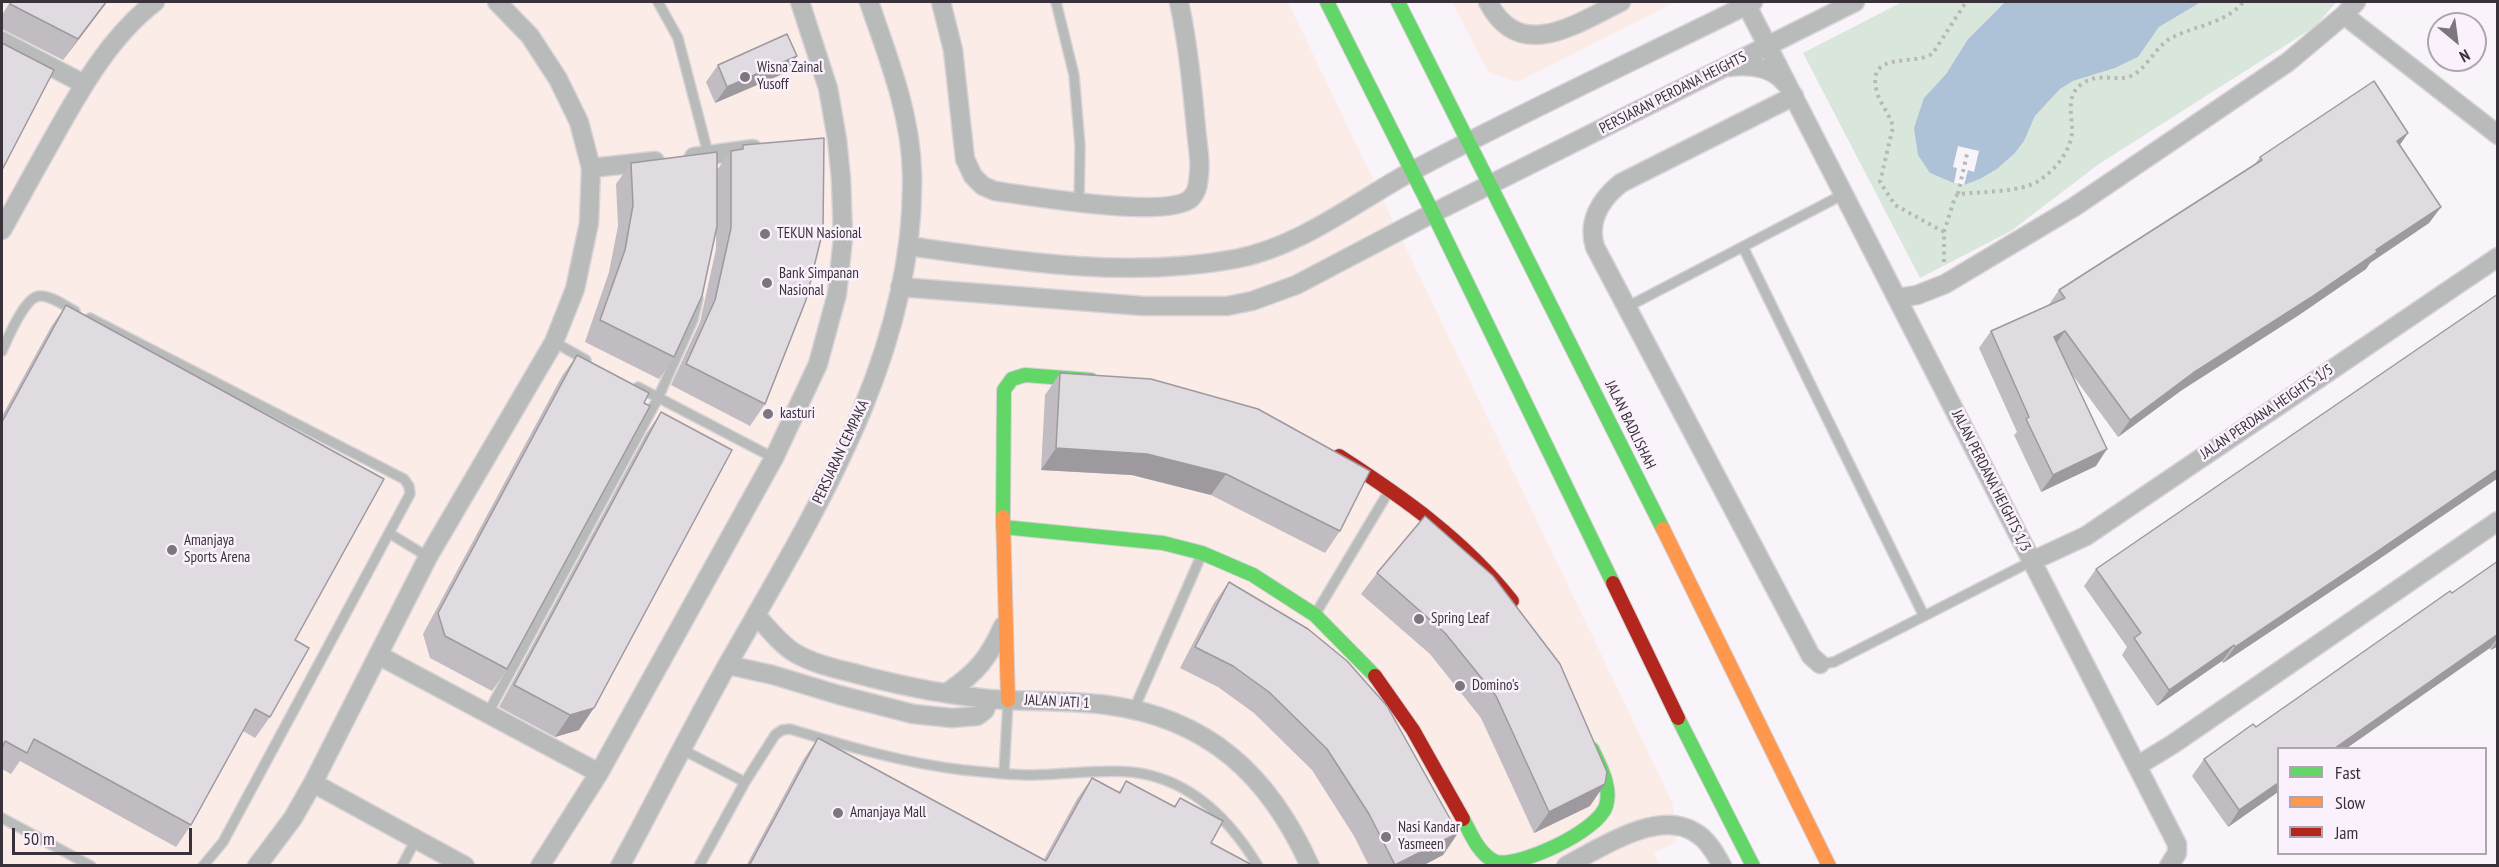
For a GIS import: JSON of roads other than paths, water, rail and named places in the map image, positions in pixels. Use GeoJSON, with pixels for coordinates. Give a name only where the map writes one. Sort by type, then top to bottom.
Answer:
{"type":"FeatureCollection","features":[{"type":"Feature","properties":{"kind":"main road"},"geometry":{"type":"LineString","coordinates":[[1327,2],[1433,213],[1711,786],[1753,866]]}},
{"type":"Feature","properties":{"kind":"main road","name":"JALAN BADLISHAH"},"geometry":{"type":"LineString","coordinates":[[1398,2],[1829,866]]}},
{"type":"Feature","properties":{"kind":"main road"},"geometry":{"type":"LineString","coordinates":[[999,699],[1006,619],[1003,527],[1004,390],[1007,384],[1018,376],[1025,375],[1103,380]]}},
{"type":"Feature","properties":{"kind":"main road"},"geometry":{"type":"LineString","coordinates":[[1327,449],[1390,489],[1456,538],[1478,559],[1519,610]]}},
{"type":"Feature","properties":{"kind":"main road"},"geometry":{"type":"LineString","coordinates":[[1003,527],[1152,541],[1202,553],[1253,576],[1315,615],[1375,676],[1394,700],[1413,730],[1481,857],[1485,856],[1500,864],[1517,864],[1587,830],[1599,820],[1607,802],[1606,782],[1584,733]]}},
{"type":"Feature","properties":{"kind":"street"},"geometry":{"type":"LineString","coordinates":[[2,230],[84,84],[110,46],[141,12],[155,2]]}},
{"type":"Feature","properties":{"kind":"street"},"geometry":{"type":"LineString","coordinates":[[540,866],[599,774],[774,458],[818,364],[837,294],[843,238],[837,139],[828,88],[800,2]]}},
{"type":"Feature","properties":{"kind":"street","name":"PERSIARAN CEMPAKA"},"geometry":{"type":"LineString","coordinates":[[620,866],[805,528],[849,441],[871,390],[889,332],[908,246],[912,174],[910,148],[894,71],[869,2]]}},
{"type":"Feature","properties":{"kind":"street"},"geometry":{"type":"LineString","coordinates":[[941,2],[953,50],[965,159],[973,176],[983,186],[995,192],[1079,203],[1145,206],[1178,204],[1189,200],[1196,192],[1200,172],[1192,81],[1179,2]]}},
{"type":"Feature","properties":{"kind":"street"},"geometry":{"type":"LineString","coordinates":[[1488,2],[1492,11],[1511,28],[1529,35],[1545,36],[1562,31],[1621,2]]}},
{"type":"Feature","properties":{"kind":"street","name":"PERSIARAN PERDANA HEIGHTS"},"geometry":{"type":"LineString","coordinates":[[900,287],[1143,306],[1227,306],[1251,301],[1296,285],[1490,184],[1855,2]]}},
{"type":"Feature","properties":{"kind":"street"},"geometry":{"type":"LineString","coordinates":[[908,246],[1076,265],[1158,268],[1237,259],[1274,248],[1299,236],[1412,171],[1748,3]]}},
{"type":"Feature","properties":{"kind":"street","name":"JALAN PERDANA HEIGHTS 1/3"},"geometry":{"type":"LineString","coordinates":[[1748,3],[2177,844],[2177,853],[2169,866]]}},
{"type":"Feature","properties":{"kind":"street"},"geometry":{"type":"LineString","coordinates":[[257,866],[293,818],[313,783],[428,557],[554,342],[575,289],[589,223],[591,168],[579,122],[558,79],[508,5]]}},
{"type":"Feature","properties":{"kind":"street"},"geometry":{"type":"LineString","coordinates":[[1898,298],[1917,295],[1945,284],[2004,251],[2074,207],[2288,62],[2350,8],[2498,135]]}},
{"type":"Feature","properties":{"kind":"street"},"geometry":{"type":"LineString","coordinates":[[2,41],[84,84]]}},
{"type":"Feature","properties":{"kind":"street"},"geometry":{"type":"LineString","coordinates":[[1719,69],[1745,65],[1764,69],[1780,77],[1794,96],[1621,183],[1608,194],[1600,206],[1591,234],[1595,247],[1811,656],[1821,664]]}},
{"type":"Feature","properties":{"kind":"street"},"geometry":{"type":"LineString","coordinates":[[814,142],[837,139]]}},
{"type":"Feature","properties":{"kind":"street"},"geometry":{"type":"LineString","coordinates":[[591,168],[709,161],[767,148]]}},
{"type":"Feature","properties":{"kind":"street","name":"JALAN PERDANA HEIGHTS 1/5"},"geometry":{"type":"LineString","coordinates":[[2032,561],[2086,536],[2498,257]]}},
{"type":"Feature","properties":{"kind":"street"},"geometry":{"type":"LineString","coordinates":[[2137,766],[2173,744],[2498,521]]}},
{"type":"Feature","properties":{"kind":"street","name":"JALAN JATI 1"},"geometry":{"type":"LineString","coordinates":[[756,615],[775,637],[794,653],[818,663],[906,687],[999,699],[1105,705],[1134,709],[1181,726],[1220,747],[1250,772],[1271,797],[1296,834],[1310,866]]}},
{"type":"Feature","properties":{"kind":"street"},"geometry":{"type":"LineString","coordinates":[[948,692],[970,677],[985,660],[1006,619]]}},
{"type":"Feature","properties":{"kind":"street"},"geometry":{"type":"LineString","coordinates":[[378,655],[599,774]]}},
{"type":"Feature","properties":{"kind":"street"},"geometry":{"type":"LineString","coordinates":[[728,665],[773,675],[913,714],[952,718],[977,716],[999,699]]}},
{"type":"Feature","properties":{"kind":"street"},"geometry":{"type":"LineString","coordinates":[[313,783],[465,866]]}},
{"type":"Feature","properties":{"kind":"street"},"geometry":{"type":"LineString","coordinates":[[1566,866],[1602,846],[1652,826],[1674,826],[1696,832],[1715,852],[1722,866]]}},
{"type":"Feature","properties":{"kind":"street"},"geometry":{"type":"LineString","coordinates":[[1587,830],[1602,846]]}},
{"type":"Feature","properties":{"kind":"lane"},"geometry":{"type":"LineString","coordinates":[[658,2],[678,38],[709,161]]}},
{"type":"Feature","properties":{"kind":"lane"},"geometry":{"type":"LineString","coordinates":[[1056,2],[1074,75],[1080,146],[1079,203]]}},
{"type":"Feature","properties":{"kind":"lane"},"geometry":{"type":"LineString","coordinates":[[1628,307],[1844,194]]}},
{"type":"Feature","properties":{"kind":"lane"},"geometry":{"type":"LineString","coordinates":[[1743,247],[1924,616]]}},
{"type":"Feature","properties":{"kind":"lane"},"geometry":{"type":"LineString","coordinates":[[488,713],[658,398],[693,320],[700,289]]}},
{"type":"Feature","properties":{"kind":"lane"},"geometry":{"type":"LineString","coordinates":[[2,351],[22,311],[31,300],[38,296],[48,297],[405,479],[409,486],[410,494],[223,842],[203,866]]}},
{"type":"Feature","properties":{"kind":"lane"},"geometry":{"type":"LineString","coordinates":[[554,342],[596,365]]}},
{"type":"Feature","properties":{"kind":"lane"},"geometry":{"type":"LineString","coordinates":[[627,381],[774,458]]}},
{"type":"Feature","properties":{"kind":"lane"},"geometry":{"type":"LineString","coordinates":[[1315,615],[1390,489]]}},
{"type":"Feature","properties":{"kind":"lane"},"geometry":{"type":"LineString","coordinates":[[389,533],[428,557]]}},
{"type":"Feature","properties":{"kind":"lane"},"geometry":{"type":"LineString","coordinates":[[1134,709],[1202,553]]}},
{"type":"Feature","properties":{"kind":"lane"},"geometry":{"type":"LineString","coordinates":[[1821,664],[1834,662],[2032,561]]}},
{"type":"Feature","properties":{"kind":"lane"},"geometry":{"type":"LineString","coordinates":[[999,699],[1004,773]]}},
{"type":"Feature","properties":{"kind":"lane"},"geometry":{"type":"LineString","coordinates":[[699,866],[745,782],[775,735],[782,730],[790,729],[838,744],[961,770],[1031,775],[1132,772],[1161,779],[1183,787],[1222,817],[1258,866]]}},
{"type":"Feature","properties":{"kind":"lane"},"geometry":{"type":"LineString","coordinates":[[682,750],[745,782]]}},
{"type":"Feature","properties":{"kind":"lane"},"geometry":{"type":"LineString","coordinates":[[2,818],[90,866]]}},
{"type":"Feature","properties":{"kind":"lane"},"geometry":{"type":"LineString","coordinates":[[402,866],[416,838]]}},
{"type":"Feature","properties":{"kind":"water"},"geometry":{"type":"Polygon","coordinates":[[[2005,2],[2201,2],[2159,27],[2138,57],[2115,68],[2073,81],[2060,89],[2035,116],[2024,141],[2015,153],[1997,169],[1964,185],[1954,183],[1930,173],[1918,155],[1914,128],[1924,98],[1946,74],[1968,39],[2005,2]]]}},
{"type":"Feature","properties":{"kind":"place","name":"Wisna Zainal Yusoff"},"geometry":{"type":"Point","coordinates":[745,77]}},
{"type":"Feature","properties":{"kind":"place","name":"TEKUN Nasional"},"geometry":{"type":"Point","coordinates":[765,234]}},
{"type":"Feature","properties":{"kind":"place","name":"Bank Simpanan Nasional"},"geometry":{"type":"Point","coordinates":[767,283]}},
{"type":"Feature","properties":{"kind":"place","name":"kasturi"},"geometry":{"type":"Point","coordinates":[768,414]}},
{"type":"Feature","properties":{"kind":"place","name":"Amanjaya Sports Arena"},"geometry":{"type":"Point","coordinates":[172,550]}},
{"type":"Feature","properties":{"kind":"place","name":"Spring Leaf"},"geometry":{"type":"Point","coordinates":[1419,619]}},
{"type":"Feature","properties":{"kind":"place","name":"Domino's"},"geometry":{"type":"Point","coordinates":[1460,686]}},
{"type":"Feature","properties":{"kind":"place","name":"Amanjaya Mall"},"geometry":{"type":"Point","coordinates":[838,813]}},
{"type":"Feature","properties":{"kind":"place","name":"Nasi Kandar Yasmeen"},"geometry":{"type":"Point","coordinates":[1386,837]}}]}
